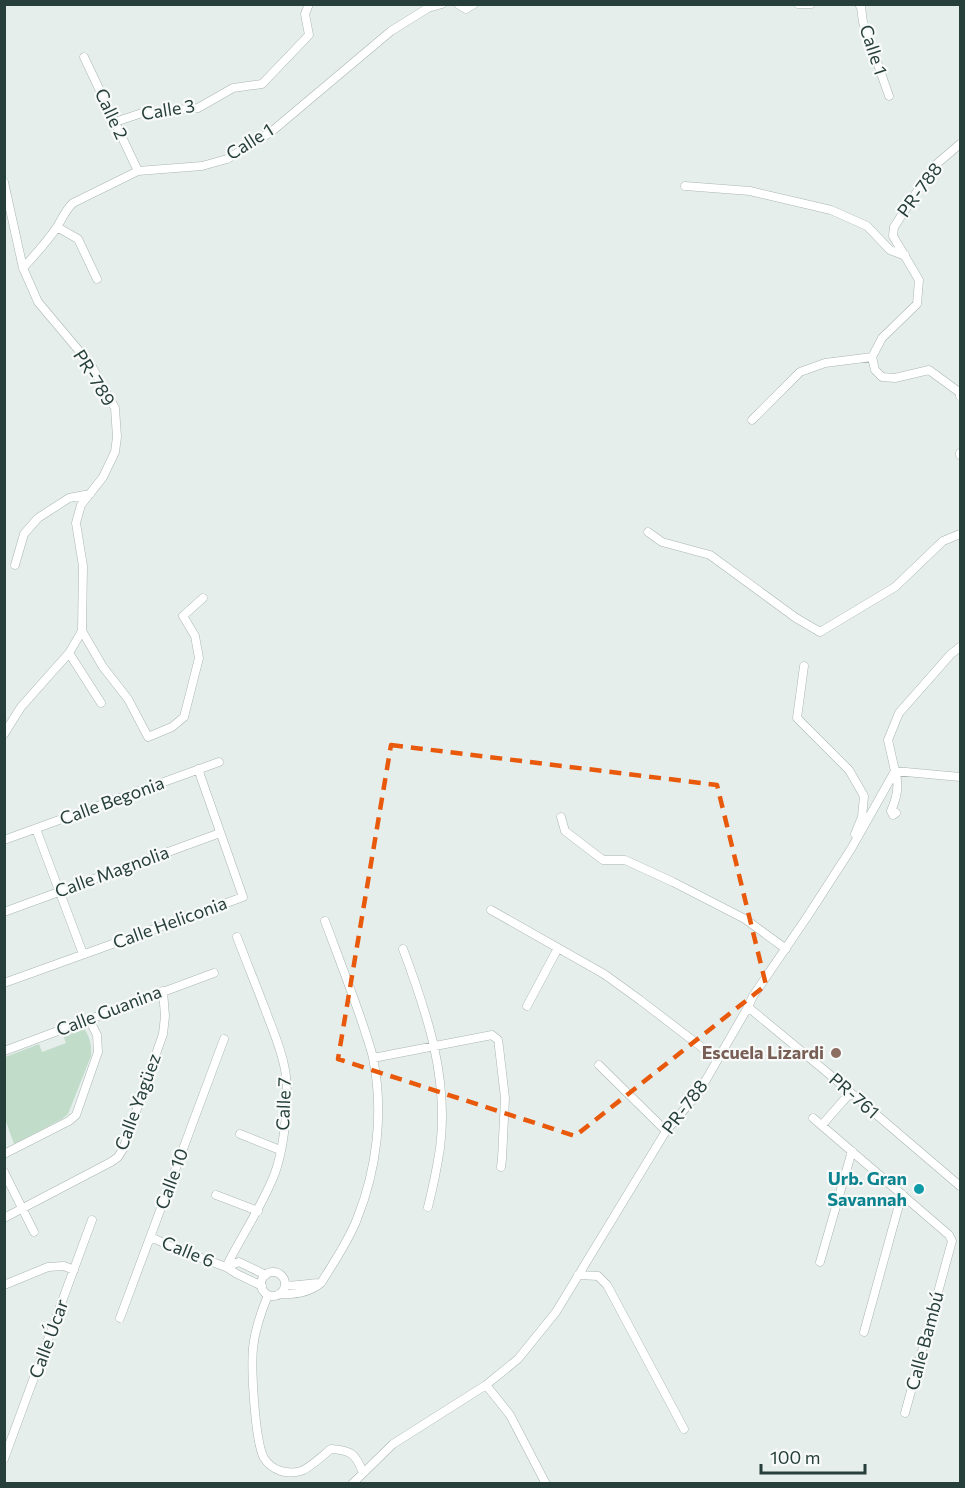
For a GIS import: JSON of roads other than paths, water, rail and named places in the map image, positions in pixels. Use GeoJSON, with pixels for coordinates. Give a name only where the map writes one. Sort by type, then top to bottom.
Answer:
{"type":"FeatureCollection","features":[{"type":"Feature","properties":{"kind":"street","name":"Calle 3"},"geometry":{"type":"LineString","coordinates":[[115,122],[142,113],[198,108],[233,88],[262,84],[309,35],[305,14],[309,4]]}},
{"type":"Feature","properties":{"kind":"street","name":"Calle 1"},"geometry":{"type":"LineString","coordinates":[[22,268],[42,247],[73,203],[138,171],[202,166],[227,159],[271,132],[390,31],[428,8],[441,4]]}},
{"type":"Feature","properties":{"kind":"street"},"geometry":{"type":"LineString","coordinates":[[459,4],[466,9],[474,4]]}},
{"type":"Feature","properties":{"kind":"street"},"geometry":{"type":"LineString","coordinates":[[798,4],[811,4]]}},
{"type":"Feature","properties":{"kind":"street","name":"Calle 1"},"geometry":{"type":"LineString","coordinates":[[859,4],[889,96]]}},
{"type":"Feature","properties":{"kind":"street","name":"Calle 2"},"geometry":{"type":"LineString","coordinates":[[84,57],[138,171]]}},
{"type":"Feature","properties":{"kind":"street","name":"PR-788"},"geometry":{"type":"LineString","coordinates":[[872,357],[882,338],[917,304],[920,280],[893,236],[894,227],[933,167],[960,144]]}},
{"type":"Feature","properties":{"kind":"street","name":"PR-789"},"geometry":{"type":"LineString","coordinates":[[4,734],[21,707],[69,653],[82,630],[83,566],[76,523],[81,505],[104,477],[115,452],[117,437],[115,408],[91,365],[38,302],[22,268],[5,184]]}},
{"type":"Feature","properties":{"kind":"street"},"geometry":{"type":"LineString","coordinates":[[686,186],[750,191],[831,210],[867,226],[890,250],[905,255]]}},
{"type":"Feature","properties":{"kind":"street"},"geometry":{"type":"LineString","coordinates":[[57,227],[78,239],[97,279]]}},
{"type":"Feature","properties":{"kind":"street"},"geometry":{"type":"LineString","coordinates":[[752,420],[800,372],[825,363],[872,357],[875,370],[882,377],[895,378],[929,370],[959,392],[960,396]]}},
{"type":"Feature","properties":{"kind":"street"},"geometry":{"type":"LineString","coordinates":[[15,566],[24,534],[38,518],[69,498],[90,494]]}},
{"type":"Feature","properties":{"kind":"street"},"geometry":{"type":"LineString","coordinates":[[648,532],[662,542],[710,555],[796,618],[820,632],[895,587],[943,541],[960,534]]}},
{"type":"Feature","properties":{"kind":"street"},"geometry":{"type":"LineString","coordinates":[[82,630],[104,667],[128,699],[148,737],[172,727],[184,717],[199,658],[195,636],[183,616],[202,598]]}},
{"type":"Feature","properties":{"kind":"street"},"geometry":{"type":"LineString","coordinates":[[897,813],[893,815],[891,812],[896,799],[898,780],[888,740],[899,713],[951,654],[960,647]]}},
{"type":"Feature","properties":{"kind":"street"},"geometry":{"type":"LineString","coordinates":[[69,653],[101,704]]}},
{"type":"Feature","properties":{"kind":"street"},"geometry":{"type":"LineString","coordinates":[[804,666],[797,718],[849,770],[864,796],[862,817],[851,843],[851,849]]}},
{"type":"Feature","properties":{"kind":"street","name":"Calle Begonia"},"geometry":{"type":"LineString","coordinates":[[4,840],[219,762]]}},
{"type":"Feature","properties":{"kind":"street","name":"Calle Heliconia"},"geometry":{"type":"LineString","coordinates":[[4,983],[243,897],[198,770]]}},
{"type":"Feature","properties":{"kind":"street"},"geometry":{"type":"LineString","coordinates":[[895,771],[960,777]]}},
{"type":"Feature","properties":{"kind":"street","name":"PR-788"},"geometry":{"type":"LineString","coordinates":[[352,1484],[393,1443],[486,1385],[518,1359],[556,1312],[666,1131],[699,1092],[753,996],[851,849],[895,771]]}},
{"type":"Feature","properties":{"kind":"street"},"geometry":{"type":"LineString","coordinates":[[561,818],[565,831],[603,860],[625,860],[673,882],[745,919],[786,949]]}},
{"type":"Feature","properties":{"kind":"street"},"geometry":{"type":"LineString","coordinates":[[36,829],[83,954]]}},
{"type":"Feature","properties":{"kind":"street","name":"Calle Magnolia"},"geometry":{"type":"LineString","coordinates":[[4,912],[220,833]]}},
{"type":"Feature","properties":{"kind":"street"},"geometry":{"type":"LineString","coordinates":[[491,910],[604,974],[717,1059]]}},
{"type":"Feature","properties":{"kind":"street"},"geometry":{"type":"LineString","coordinates":[[285,1285],[314,1289],[321,1283],[356,1221],[376,1153],[378,1103],[373,1058],[358,1008],[325,921]]}},
{"type":"Feature","properties":{"kind":"street","name":"Calle 7"},"geometry":{"type":"LineString","coordinates":[[226,1267],[258,1211],[274,1176],[287,1104],[285,1067],[237,937]]}},
{"type":"Feature","properties":{"kind":"street"},"geometry":{"type":"LineString","coordinates":[[527,1006],[558,948]]}},
{"type":"Feature","properties":{"kind":"street"},"geometry":{"type":"LineString","coordinates":[[403,949],[422,1002],[441,1080],[440,1146],[428,1207]]}},
{"type":"Feature","properties":{"kind":"street","name":"Calle Guanina"},"geometry":{"type":"LineString","coordinates":[[4,1051],[214,973]]}},
{"type":"Feature","properties":{"kind":"street","name":"Calle Yagüez"},"geometry":{"type":"LineString","coordinates":[[4,1218],[118,1157],[123,1149],[163,1034],[165,1016],[163,991]]}},
{"type":"Feature","properties":{"kind":"street","name":"PR-761"},"geometry":{"type":"LineString","coordinates":[[748,1007],[960,1186]]}},
{"type":"Feature","properties":{"kind":"street"},"geometry":{"type":"LineString","coordinates":[[4,1154],[69,1121],[75,1115],[98,1052],[97,1035],[89,1019]]}},
{"type":"Feature","properties":{"kind":"street"},"geometry":{"type":"LineString","coordinates":[[373,1058],[492,1035],[498,1040],[505,1098],[501,1167]]}},
{"type":"Feature","properties":{"kind":"street","name":"Calle 10"},"geometry":{"type":"LineString","coordinates":[[120,1318],[224,1039]]}},
{"type":"Feature","properties":{"kind":"street"},"geometry":{"type":"LineString","coordinates":[[599,1065],[666,1131]]}},
{"type":"Feature","properties":{"kind":"street"},"geometry":{"type":"LineString","coordinates":[[822,1125],[850,1093]]}},
{"type":"Feature","properties":{"kind":"street","name":"Calle Bambú"},"geometry":{"type":"LineString","coordinates":[[813,1118],[949,1235],[952,1241],[905,1413]]}},
{"type":"Feature","properties":{"kind":"street"},"geometry":{"type":"LineString","coordinates":[[240,1134],[280,1150]]}},
{"type":"Feature","properties":{"kind":"street"},"geometry":{"type":"LineString","coordinates":[[820,1262],[852,1151]]}},
{"type":"Feature","properties":{"kind":"street"},"geometry":{"type":"LineString","coordinates":[[4,1172],[34,1232]]}},
{"type":"Feature","properties":{"kind":"street"},"geometry":{"type":"LineString","coordinates":[[864,1332],[902,1194]]}},
{"type":"Feature","properties":{"kind":"street"},"geometry":{"type":"LineString","coordinates":[[216,1195],[258,1211]]}},
{"type":"Feature","properties":{"kind":"street","name":"Calle Úcar"},"geometry":{"type":"LineString","coordinates":[[5,1456],[92,1220]]}},
{"type":"Feature","properties":{"kind":"street","name":"Calle 6"},"geometry":{"type":"LineString","coordinates":[[151,1237],[226,1267],[262,1286]]}},
{"type":"Feature","properties":{"kind":"street","name":"Calle 6"},"geometry":{"type":"LineString","coordinates":[[226,1267],[239,1262],[266,1275]]}},
{"type":"Feature","properties":{"kind":"street"},"geometry":{"type":"LineString","coordinates":[[4,1285],[48,1267],[64,1266],[74,1270]]}},
{"type":"Feature","properties":{"kind":"street"},"geometry":{"type":"LineString","coordinates":[[268,1295],[262,1286],[263,1278],[273,1272],[285,1281],[282,1292],[279,1294]]}},
{"type":"Feature","properties":{"kind":"street"},"geometry":{"type":"LineString","coordinates":[[578,1275],[598,1276],[607,1285],[684,1429]]}},
{"type":"Feature","properties":{"kind":"street"},"geometry":{"type":"LineString","coordinates":[[268,1295],[292,1295],[305,1289]]}},
{"type":"Feature","properties":{"kind":"street"},"geometry":{"type":"LineString","coordinates":[[268,1295],[260,1314],[253,1348],[252,1380],[259,1446],[265,1460],[278,1471],[290,1473],[303,1471],[331,1449],[344,1449],[352,1453],[363,1473]]}},
{"type":"Feature","properties":{"kind":"street"},"geometry":{"type":"LineString","coordinates":[[486,1385],[510,1414],[546,1484]]}},
{"type":"Feature","properties":{"kind":"place","name":"Escuela Lizardi"},"geometry":{"type":"Point","coordinates":[836,1053]}},
{"type":"Feature","properties":{"kind":"place","name":"Urb. Gran Savannah"},"geometry":{"type":"Point","coordinates":[919,1189]}}]}
